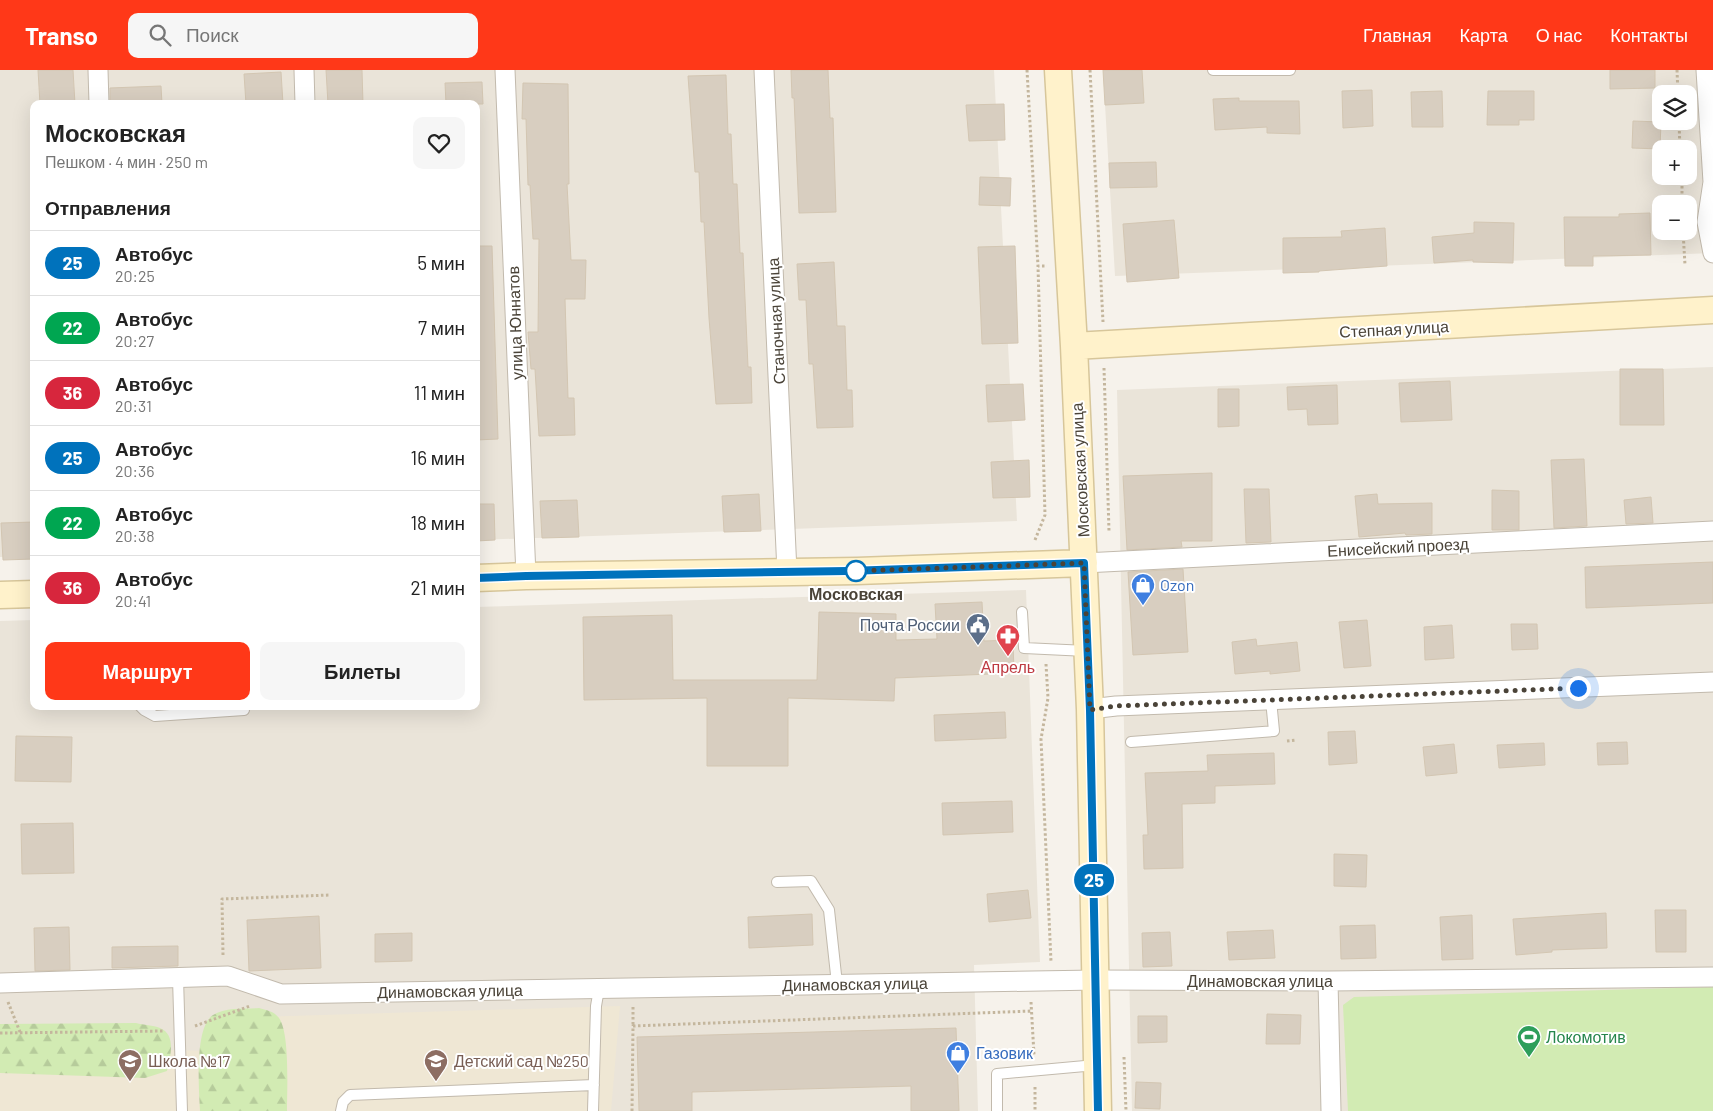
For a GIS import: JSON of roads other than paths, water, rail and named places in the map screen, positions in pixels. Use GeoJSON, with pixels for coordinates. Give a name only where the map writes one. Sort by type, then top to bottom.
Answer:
{"type":"FeatureCollection","features":[{"type":"Feature","properties":{"kind":"street"},"geometry":{"type":"LineString","coordinates":[[98,70],[99,100]]}},
{"type":"Feature","properties":{"kind":"street"},"geometry":{"type":"LineString","coordinates":[[304,70],[305,100]]}},
{"type":"Feature","properties":{"kind":"street","name":"улица Юннатов"},"geometry":{"type":"LineString","coordinates":[[504,70],[526,576]]}},
{"type":"Feature","properties":{"kind":"street","name":"Станочная улица"},"geometry":{"type":"LineString","coordinates":[[764,70],[787,572]]}},
{"type":"Feature","properties":{"kind":"street","name":"Московская улица"},"geometry":{"type":"LineString","coordinates":[[1058,70],[1074,346],[1088,651],[1098,1111]]}},
{"type":"Feature","properties":{"kind":"street"},"geometry":{"type":"LineString","coordinates":[[1706,70],[1713,182],[1707,222],[1713,252]]}},
{"type":"Feature","properties":{"kind":"street","name":"Степная улица"},"geometry":{"type":"LineString","coordinates":[[1074,346],[1713,310]]}},
{"type":"Feature","properties":{"kind":"street","name":"Енисейский проезд"},"geometry":{"type":"LineString","coordinates":[[1084,563],[1713,531]]}},
{"type":"Feature","properties":{"kind":"street"},"geometry":{"type":"LineString","coordinates":[[480,578],[787,572],[1084,563]]}},
{"type":"Feature","properties":{"kind":"street"},"geometry":{"type":"LineString","coordinates":[[0,595],[30,594]]}},
{"type":"Feature","properties":{"kind":"street"},"geometry":{"type":"LineString","coordinates":[[1090,710],[1116,706],[1713,682]]}},
{"type":"Feature","properties":{"kind":"street","name":"Динамовская улица"},"geometry":{"type":"LineString","coordinates":[[0,982],[228,976],[281,994],[1096,980],[1328,982],[1713,977]]}},
{"type":"Feature","properties":{"kind":"street"},"geometry":{"type":"LineString","coordinates":[[1328,982],[1331,1111]]}},
{"type":"Feature","properties":{"kind":"lane"},"geometry":{"type":"LineString","coordinates":[[1213,70],[1290,70]]}},
{"type":"Feature","properties":{"kind":"lane"},"geometry":{"type":"LineString","coordinates":[[1022,612],[1024,648],[1088,651]]}},
{"type":"Feature","properties":{"kind":"lane"},"geometry":{"type":"LineString","coordinates":[[1131,742],[1274,731],[1271,700]]}},
{"type":"Feature","properties":{"kind":"lane"},"geometry":{"type":"LineString","coordinates":[[144,710],[155,716],[244,710]]}},
{"type":"Feature","properties":{"kind":"lane"},"geometry":{"type":"LineString","coordinates":[[777,882],[812,881],[829,910],[837,984]]}},
{"type":"Feature","properties":{"kind":"lane"},"geometry":{"type":"LineString","coordinates":[[178,978],[182,1111]]}},
{"type":"Feature","properties":{"kind":"lane"},"geometry":{"type":"LineString","coordinates":[[593,1111],[596,1006],[599,988]]}},
{"type":"Feature","properties":{"kind":"lane"},"geometry":{"type":"LineString","coordinates":[[998,1111],[997,1074],[1097,1065]]}},
{"type":"Feature","properties":{"kind":"lane"},"geometry":{"type":"LineString","coordinates":[[341,1111],[343,1102],[350,1096],[594,1085]]}},
{"type":"Feature","properties":{"kind":"place","name":"Московская"},"geometry":{"type":"Point","coordinates":[856,571]}},
{"type":"Feature","properties":{"kind":"place","name":"Ozon"},"geometry":{"type":"Point","coordinates":[1143,606]}},
{"type":"Feature","properties":{"kind":"place","name":"Почта России"},"geometry":{"type":"Point","coordinates":[978,646]}},
{"type":"Feature","properties":{"kind":"place","name":"Апрель"},"geometry":{"type":"Point","coordinates":[1008,657]}},
{"type":"Feature","properties":{"kind":"place","name":"Локомотив"},"geometry":{"type":"Point","coordinates":[1529,1058]}},
{"type":"Feature","properties":{"kind":"place","name":"Газовик"},"geometry":{"type":"Point","coordinates":[958,1074]}},
{"type":"Feature","properties":{"kind":"place","name":"Школа №17"},"geometry":{"type":"Point","coordinates":[130,1082]}},
{"type":"Feature","properties":{"kind":"place","name":"Детский сад №250"},"geometry":{"type":"Point","coordinates":[436,1082]}}]}
